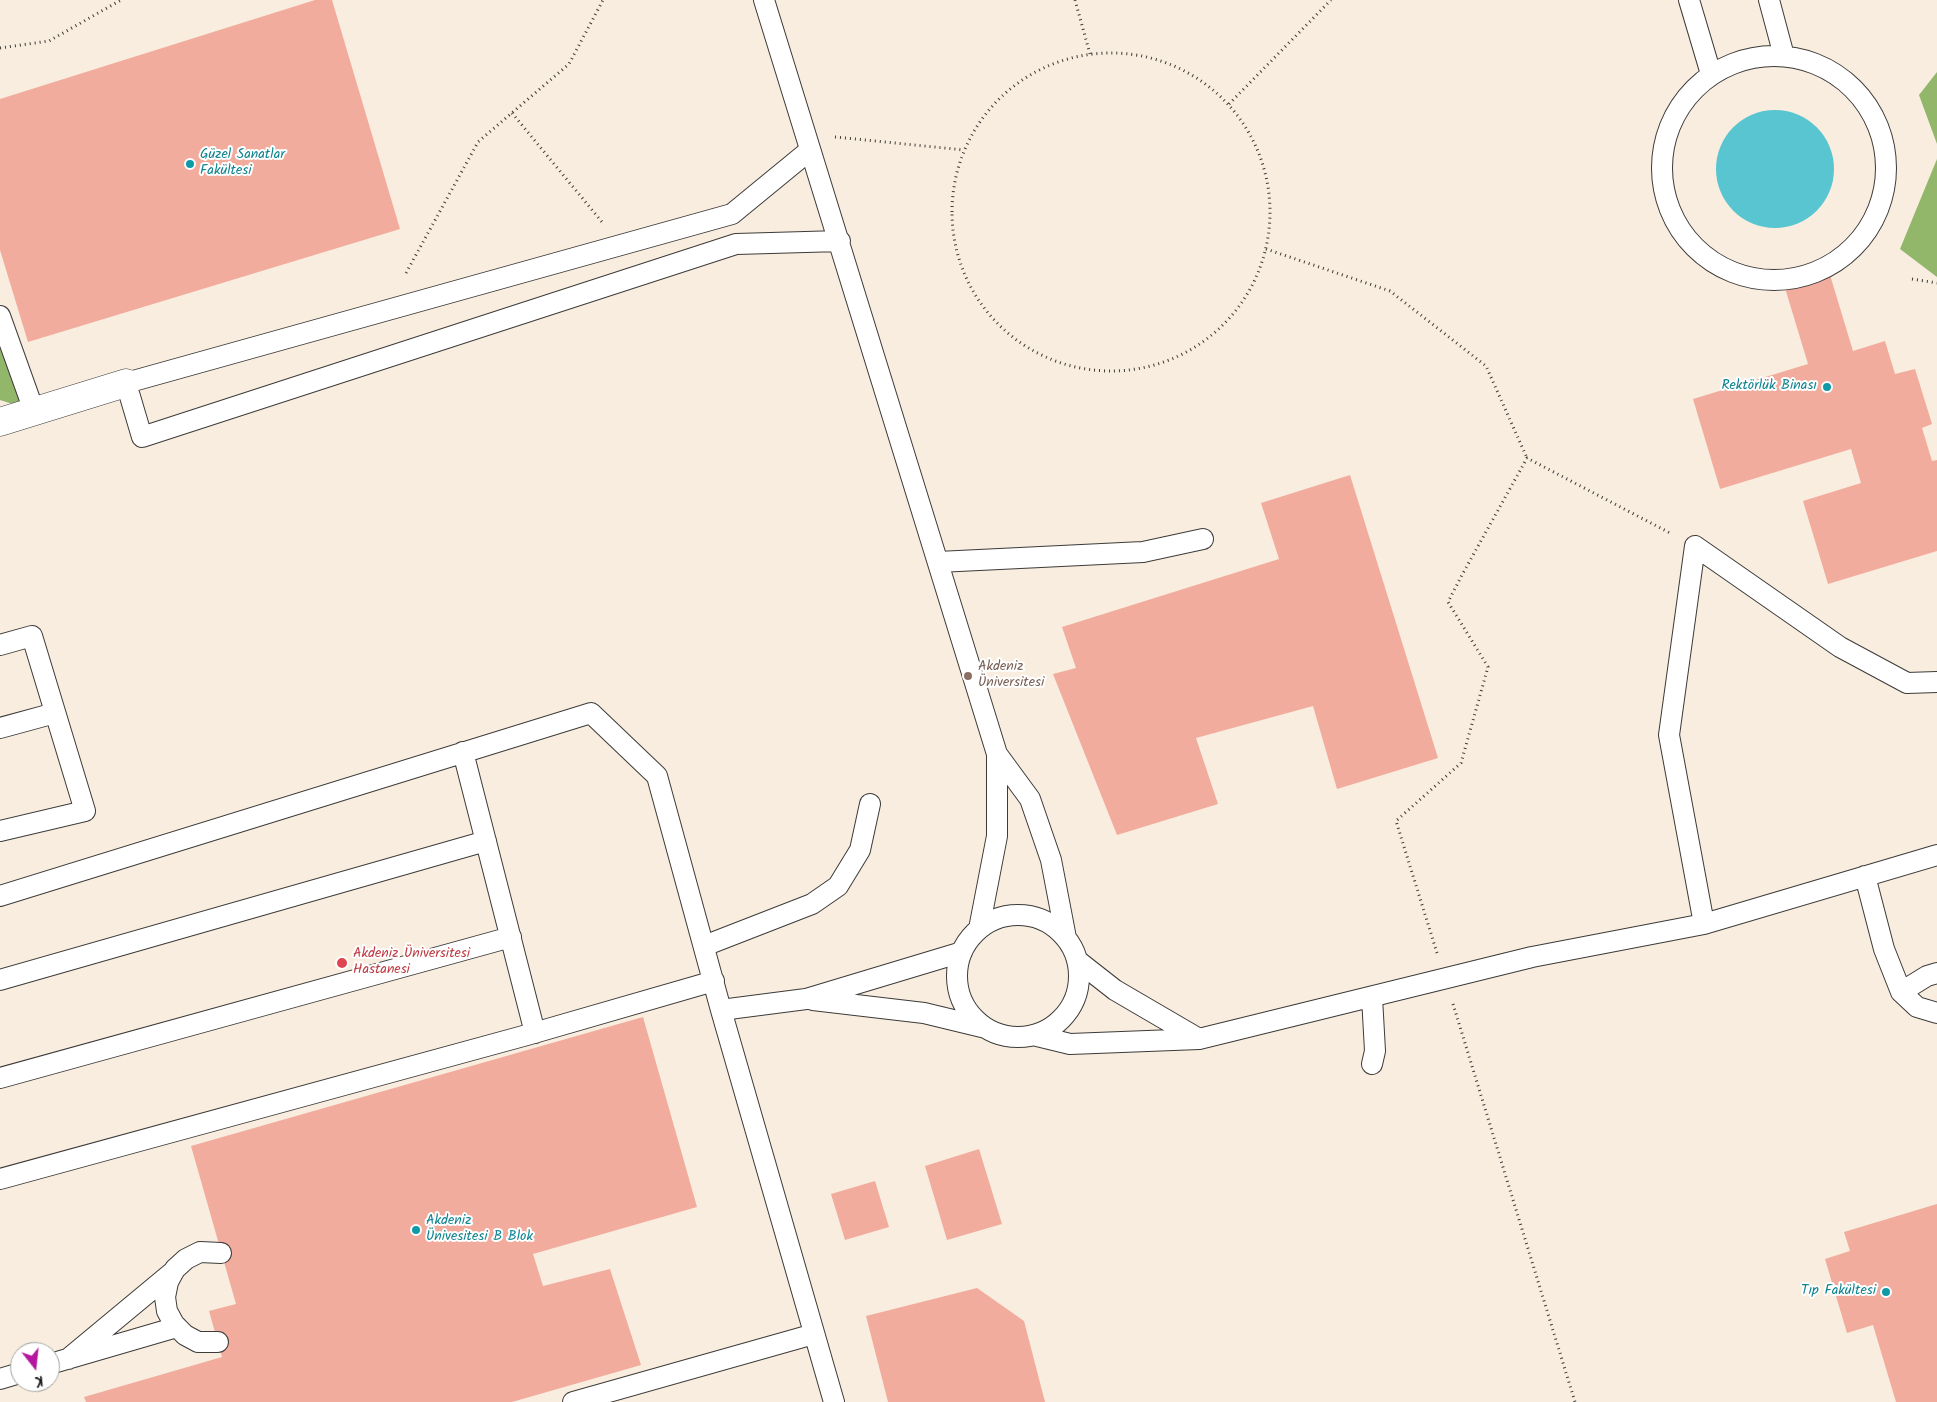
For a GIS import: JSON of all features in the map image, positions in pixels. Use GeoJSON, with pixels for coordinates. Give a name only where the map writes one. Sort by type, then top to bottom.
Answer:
{"type":"FeatureCollection","features":[{"type":"Feature","properties":{"kind":"street"},"geometry":{"type":"LineString","coordinates":[[0,422],[126,383]]}},
{"type":"Feature","properties":{"kind":"lane"},"geometry":{"type":"LineString","coordinates":[[764,0],[840,241],[996,754],[997,836],[979,929]]}},
{"type":"Feature","properties":{"kind":"lane"},"geometry":{"type":"LineString","coordinates":[[1688,0],[1711,74]]}},
{"type":"Feature","properties":{"kind":"lane"},"geometry":{"type":"LineString","coordinates":[[1769,0],[1784,56]]}},
{"type":"Feature","properties":{"kind":"lane"},"geometry":{"type":"LineString","coordinates":[[1784,56],[1821,65],[1851,85],[1874,114],[1886,150],[1886,186],[1873,221],[1850,250],[1820,271],[1784,280],[1747,277],[1713,262],[1685,237],[1668,205],[1661,169],[1667,133],[1684,100],[1711,74],[1746,59],[1784,56]]}},
{"type":"Feature","properties":{"kind":"lane"},"geometry":{"type":"LineString","coordinates":[[810,150],[732,214],[126,383],[142,437],[736,244],[840,241]]}},
{"type":"Feature","properties":{"kind":"lane"},"geometry":{"type":"LineString","coordinates":[[0,316],[34,411]]}},
{"type":"Feature","properties":{"kind":"lane"},"geometry":{"type":"LineString","coordinates":[[938,562],[1143,552],[1202,539]]}},
{"type":"Feature","properties":{"kind":"lane"},"geometry":{"type":"LineString","coordinates":[[1704,924],[1669,735],[1695,546],[1840,647],[1907,683],[1937,682]]}},
{"type":"Feature","properties":{"kind":"lane"},"geometry":{"type":"LineString","coordinates":[[0,645],[32,636],[85,811],[0,831]]}},
{"type":"Feature","properties":{"kind":"lane"},"geometry":{"type":"LineString","coordinates":[[0,728],[55,713]]}},
{"type":"Feature","properties":{"kind":"lane"},"geometry":{"type":"LineString","coordinates":[[0,896],[591,713],[657,776],[721,1010],[834,1402]]}},
{"type":"Feature","properties":{"kind":"lane"},"geometry":{"type":"LineString","coordinates":[[463,752],[535,1033]]}},
{"type":"Feature","properties":{"kind":"lane"},"geometry":{"type":"LineString","coordinates":[[806,999],[924,1013],[986,1028],[1001,1035],[1017,1037],[1033,1035],[1051,1028],[1065,1015],[1076,999],[1080,980],[1078,961],[1066,938],[1051,860],[1030,799],[996,754]]}},
{"type":"Feature","properties":{"kind":"lane"},"geometry":{"type":"LineString","coordinates":[[704,946],[812,904],[838,886],[860,850],[870,804]]}},
{"type":"Feature","properties":{"kind":"lane"},"geometry":{"type":"LineString","coordinates":[[0,980],[486,841]]}},
{"type":"Feature","properties":{"kind":"lane"},"geometry":{"type":"LineString","coordinates":[[1033,1035],[1070,1044],[1199,1039],[1532,957],[1704,924],[1937,855]]}},
{"type":"Feature","properties":{"kind":"lane"},"geometry":{"type":"LineString","coordinates":[[1865,876],[1884,949],[1901,992],[1917,1007],[1937,1013]]}},
{"type":"Feature","properties":{"kind":"lane"},"geometry":{"type":"LineString","coordinates":[[986,1028],[973,1017],[963,1003],[958,986],[957,969],[962,952],[979,929],[996,919],[1015,915],[1035,917],[1052,925],[1066,938]]}},
{"type":"Feature","properties":{"kind":"lane"},"geometry":{"type":"LineString","coordinates":[[0,1078],[511,938]]}},
{"type":"Feature","properties":{"kind":"lane"},"geometry":{"type":"LineString","coordinates":[[721,1010],[806,999],[962,952]]}},
{"type":"Feature","properties":{"kind":"lane"},"geometry":{"type":"LineString","coordinates":[[1078,961],[1115,990],[1199,1039]]}},
{"type":"Feature","properties":{"kind":"lane"},"geometry":{"type":"LineString","coordinates":[[1901,992],[1927,976],[1937,973]]}},
{"type":"Feature","properties":{"kind":"lane"},"geometry":{"type":"LineString","coordinates":[[0,1179],[535,1033],[714,981]]}},
{"type":"Feature","properties":{"kind":"lane"},"geometry":{"type":"LineString","coordinates":[[1372,997],[1375,1051],[1372,1064]]}},
{"type":"Feature","properties":{"kind":"lane"},"geometry":{"type":"LineString","coordinates":[[60,1361],[186,1259],[200,1252],[222,1253]]}},
{"type":"Feature","properties":{"kind":"lane"},"geometry":{"type":"LineString","coordinates":[[175,1269],[168,1282],[165,1297],[167,1311],[177,1327],[185,1335],[198,1342],[218,1342]]}},
{"type":"Feature","properties":{"kind":"lane"},"geometry":{"type":"LineString","coordinates":[[60,1362],[177,1327]]}},
{"type":"Feature","properties":{"kind":"lane"},"geometry":{"type":"LineString","coordinates":[[573,1402],[814,1334]]}},
{"type":"Feature","properties":{"kind":"path"},"geometry":{"type":"LineString","coordinates":[[0,48],[49,41],[122,0]]}},
{"type":"Feature","properties":{"kind":"path"},"geometry":{"type":"LineString","coordinates":[[406,273],[478,142],[569,64],[603,0]]}},
{"type":"Feature","properties":{"kind":"path"},"geometry":{"type":"LineString","coordinates":[[1075,0],[1090,54]]}},
{"type":"Feature","properties":{"kind":"path"},"geometry":{"type":"LineString","coordinates":[[1229,104],[1331,0]]}},
{"type":"Feature","properties":{"kind":"path"},"geometry":{"type":"LineString","coordinates":[[1121,53],[1151,57],[1179,67],[1206,83],[1229,104],[1258,150],[1270,193],[1266,250],[1249,292],[1220,327],[1194,348],[1164,362],[1126,370],[1088,369],[1054,360],[1022,344],[983,307],[966,279],[955,248],[951,217],[953,185],[964,150],[982,117],[1016,84],[1058,62],[1090,54],[1121,53]]}},
{"type":"Feature","properties":{"kind":"path"},"geometry":{"type":"LineString","coordinates":[[512,112],[621,245]]}},
{"type":"Feature","properties":{"kind":"path"},"geometry":{"type":"LineString","coordinates":[[810,150],[825,136],[964,150]]}},
{"type":"Feature","properties":{"kind":"path"},"geometry":{"type":"LineString","coordinates":[[1266,250],[1390,291],[1486,366],[1527,458],[1695,546]]}},
{"type":"Feature","properties":{"kind":"path"},"geometry":{"type":"LineString","coordinates":[[1912,278],[1937,283]]}},
{"type":"Feature","properties":{"kind":"path"},"geometry":{"type":"LineString","coordinates":[[1527,458],[1448,602],[1488,667],[1461,763],[1396,820],[1576,1402]]}},
{"type":"Feature","properties":{"kind":"green space"},"geometry":{"type":"Polygon","coordinates":[[[1937,72],[1937,144],[1919,95],[1937,72]]]}},
{"type":"Feature","properties":{"kind":"green space"},"geometry":{"type":"Polygon","coordinates":[[[1937,159],[1937,277],[1900,249],[1937,159]]]}},
{"type":"Feature","properties":{"kind":"green space"},"geometry":{"type":"Polygon","coordinates":[[[0,319],[34,411],[0,400],[0,319]]]}},
{"type":"Feature","properties":{"kind":"water"},"geometry":{"type":"Polygon","coordinates":[[[1775,110],[1797,115],[1817,127],[1829,147],[1834,169],[1829,191],[1817,211],[1797,223],[1775,228],[1753,223],[1733,211],[1721,191],[1716,169],[1721,147],[1733,127],[1753,115],[1775,110]]]}},
{"type":"Feature","properties":{"kind":"building","name":"Güzel Sanatlar Fakültesi"},"geometry":{"type":"Polygon","coordinates":[[[315,0],[332,0],[400,229],[28,342],[0,250],[0,99],[315,0]]]}},
{"type":"Feature","properties":{"kind":"building","name":"Rektörlük Binası"},"geometry":{"type":"Polygon","coordinates":[[[1830,275],[1853,351],[1885,341],[1895,374],[1915,369],[1932,424],[1922,428],[1932,461],[1937,460],[1937,551],[1828,584],[1803,501],[1861,483],[1851,449],[1720,489],[1693,399],[1808,364],[1785,288],[1830,275]]]}},
{"type":"Feature","properties":{"kind":"building"},"geometry":{"type":"Polygon","coordinates":[[[1350,475],[1438,758],[1337,789],[1313,706],[1196,738],[1218,804],[1117,835],[1053,674],[1076,668],[1062,627],[1279,559],[1261,503],[1350,475]]]}},
{"type":"Feature","properties":{"kind":"building","name":"Akdeniz Ünivesitesi B Blok"},"geometry":{"type":"Polygon","coordinates":[[[643,1017],[697,1207],[533,1254],[543,1286],[610,1269],[641,1365],[512,1402],[86,1402],[84,1397],[222,1357],[209,1311],[236,1304],[191,1146],[643,1017]]]}},
{"type":"Feature","properties":{"kind":"building"},"geometry":{"type":"Polygon","coordinates":[[[979,1149],[1002,1224],[947,1240],[925,1166],[979,1149]]]}},
{"type":"Feature","properties":{"kind":"building"},"geometry":{"type":"Polygon","coordinates":[[[875,1181],[889,1227],[845,1240],[831,1194],[875,1181]]]}},
{"type":"Feature","properties":{"kind":"building","name":"Tıp Fakültesi"},"geometry":{"type":"Polygon","coordinates":[[[1937,1204],[1937,1402],[1896,1402],[1873,1325],[1847,1333],[1825,1259],[1850,1251],[1844,1232],[1937,1204]]]}},
{"type":"Feature","properties":{"kind":"building"},"geometry":{"type":"Polygon","coordinates":[[[977,1288],[1024,1321],[1045,1402],[888,1402],[866,1316],[977,1288]]]}},
{"type":"Feature","properties":{"kind":"place","name":"Güzel Sanatlar Fakültesi"},"geometry":{"type":"Point","coordinates":[190,164]}},
{"type":"Feature","properties":{"kind":"place","name":"Rektörlük Binası"},"geometry":{"type":"Point","coordinates":[1827,387]}},
{"type":"Feature","properties":{"kind":"place","name":"Akdeniz Üniversitesi"},"geometry":{"type":"Point","coordinates":[968,676]}},
{"type":"Feature","properties":{"kind":"place","name":"Akdeniz Üniversitesi Hastanesi"},"geometry":{"type":"Point","coordinates":[342,963]}},
{"type":"Feature","properties":{"kind":"place","name":"Akdeniz Ünivesitesi B Blok"},"geometry":{"type":"Point","coordinates":[416,1230]}},
{"type":"Feature","properties":{"kind":"place","name":"Tıp Fakültesi"},"geometry":{"type":"Point","coordinates":[1886,1292]}}]}
